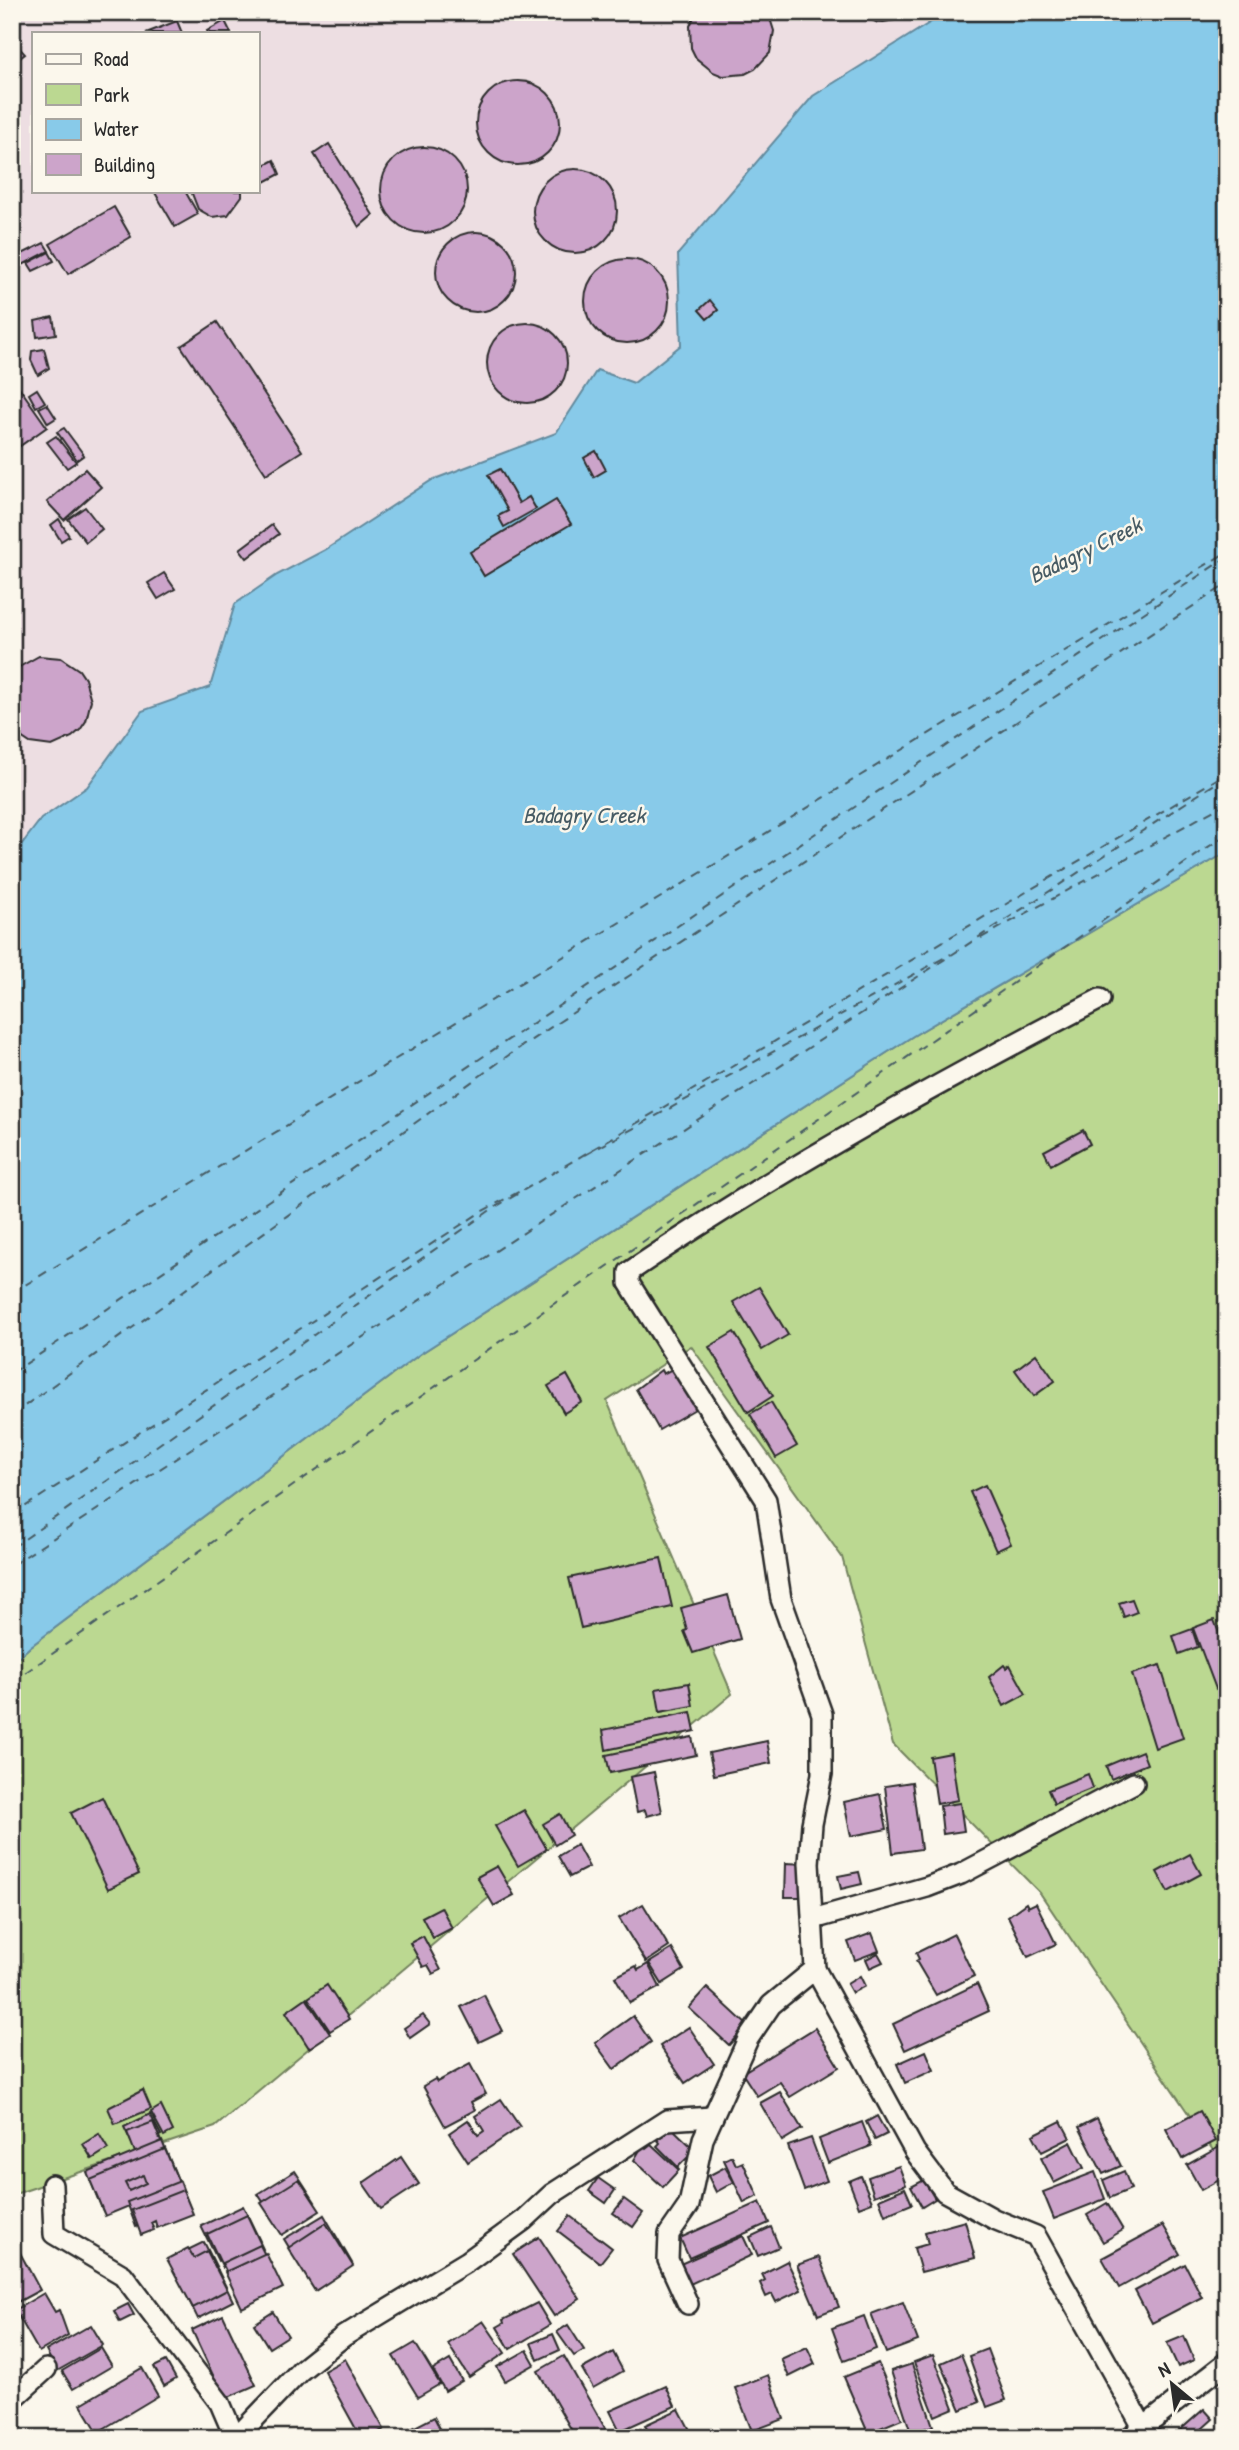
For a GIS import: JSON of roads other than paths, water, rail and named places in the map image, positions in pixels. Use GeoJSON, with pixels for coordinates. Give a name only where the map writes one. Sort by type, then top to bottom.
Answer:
{"type":"FeatureCollection","features":[{"type":"Feature","properties":{"kind":"street"},"geometry":{"type":"LineString","coordinates":[[1100,999],[935,1084],[731,1203],[629,1272],[629,1283],[732,1442],[766,1500],[780,1599],[822,1714],[822,1774],[812,1824],[809,1863],[815,1969],[915,2152],[945,2192],[994,2219],[1036,2236],[1140,2435],[1227,2361]]}},
{"type":"Feature","properties":{"kind":"street"},"geometry":{"type":"LineString","coordinates":[[813,1919],[927,1887],[961,1874],[1133,1783]]}},
{"type":"Feature","properties":{"kind":"street"},"geometry":{"type":"LineString","coordinates":[[688,2304],[668,2260],[669,2234],[689,2205],[703,2139],[748,2039],[771,2005],[815,1969]]}},
{"type":"Feature","properties":{"kind":"street"},"geometry":{"type":"LineString","coordinates":[[52,2185],[54,2234],[122,2275],[219,2403],[236,2438],[292,2378],[344,2336],[468,2261],[524,2220],[552,2194],[667,2120],[712,2117]]}},
{"type":"Feature","properties":{"kind":"street"},"geometry":{"type":"LineString","coordinates":[[12,2400],[47,2369]]}},
{"type":"Feature","properties":{"kind":"water","name":"Badagry Creek"},"geometry":{"type":"Polygon","coordinates":[[[947,12],[1227,12],[1227,852],[913,1036],[420,1354],[12,1663],[12,857],[41,819],[87,787],[142,711],[210,687],[235,604],[277,575],[325,550],[432,480],[556,433],[597,370],[634,383],[681,345],[678,254],[813,96],[947,12]]]}}]}
